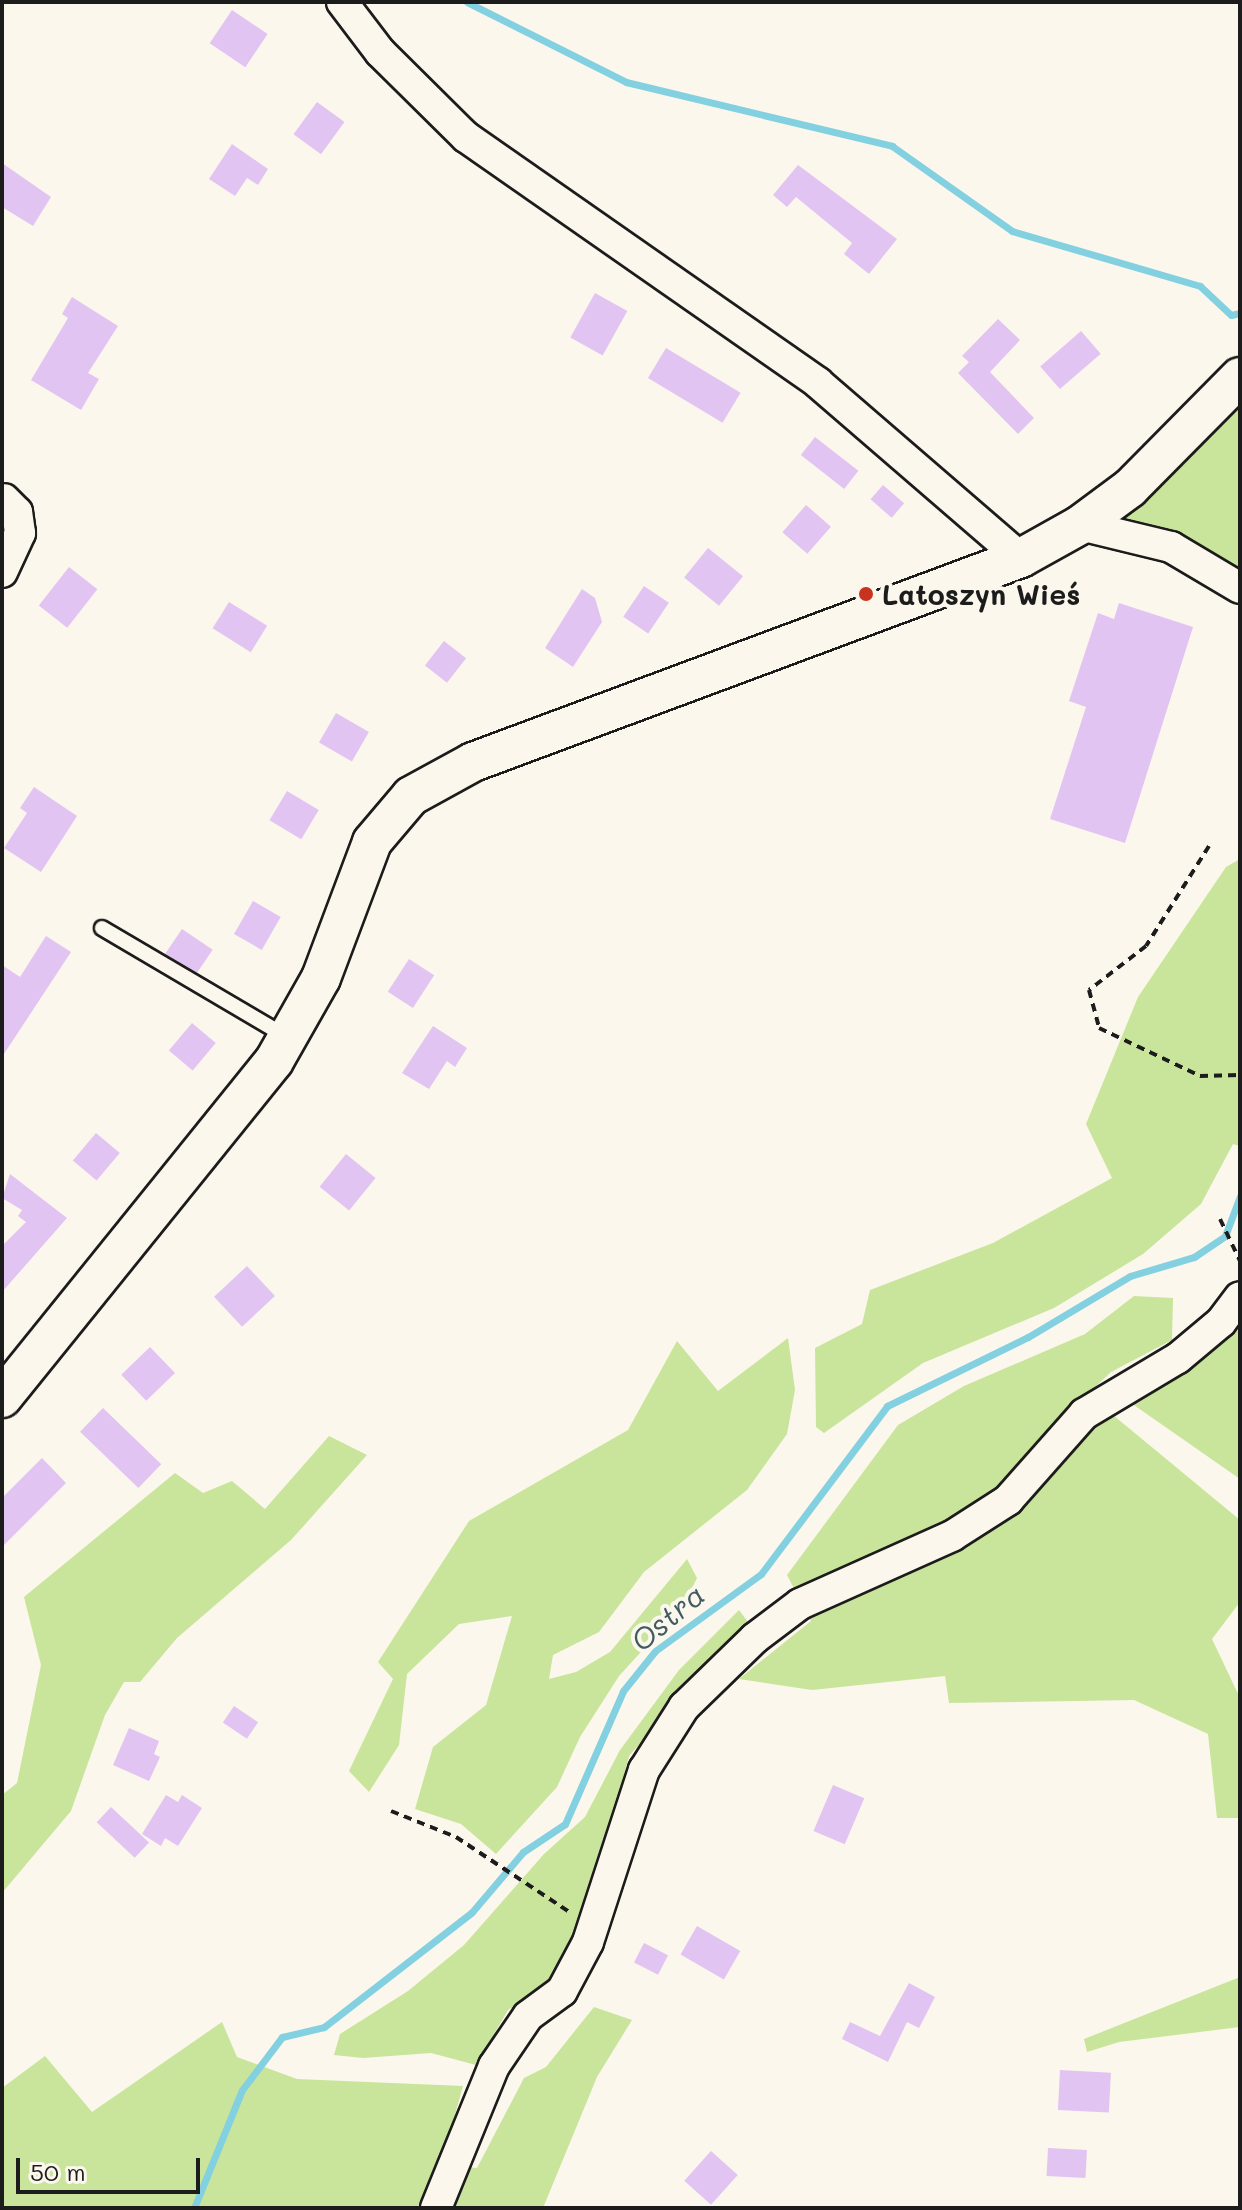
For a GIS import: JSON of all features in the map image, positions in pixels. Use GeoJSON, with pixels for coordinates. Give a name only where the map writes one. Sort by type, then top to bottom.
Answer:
{"type":"FeatureCollection","features":[{"type":"Feature","properties":{"kind":"street"},"geometry":{"type":"LineString","coordinates":[[342,2],[380,52],[466,137],[818,383],[1021,558]]}},
{"type":"Feature","properties":{"kind":"street"},"geometry":{"type":"LineString","coordinates":[[2,1398],[289,1039],[321,978],[372,842],[398,808],[426,785],[473,762],[1021,558],[1080,525],[1154,466],[1240,377]]}},
{"type":"Feature","properties":{"kind":"street"},"geometry":{"type":"LineString","coordinates":[[2,572],[20,533],[17,512],[3,498]]}},
{"type":"Feature","properties":{"kind":"street"},"geometry":{"type":"LineString","coordinates":[[1080,525],[1171,547],[1240,588]]}},
{"type":"Feature","properties":{"kind":"street"},"geometry":{"type":"LineString","coordinates":[[436,2208],[485,2081],[528,2016],[562,1991],[593,1920],[654,1750],[684,1707],[726,1664],[800,1604],[952,1536],[1008,1500],[1084,1414],[1178,1358],[1221,1322],[1240,1297]]}},
{"type":"Feature","properties":{"kind":"lane"},"geometry":{"type":"LineString","coordinates":[[102,928],[289,1039]]}},
{"type":"Feature","properties":{"kind":"path"},"geometry":{"type":"LineString","coordinates":[[1209,846],[1146,946],[1089,990],[1099,1028],[1200,1076],[1240,1075]]}},
{"type":"Feature","properties":{"kind":"path"},"geometry":{"type":"LineString","coordinates":[[1220,1219],[1240,1261]]}},
{"type":"Feature","properties":{"kind":"path"},"geometry":{"type":"LineString","coordinates":[[391,1811],[456,1837],[564,1911],[593,1920]]}},
{"type":"Feature","properties":{"kind":"path"},"geometry":{"type":"LineString","coordinates":[[1168,2208],[1207,2208]]}},
{"type":"Feature","properties":{"kind":"green space"},"geometry":{"type":"Polygon","coordinates":[[[1240,397],[1240,572],[1121,517],[1240,397]]]}},
{"type":"Feature","properties":{"kind":"green space"},"geometry":{"type":"Polygon","coordinates":[[[1240,859],[1240,1146],[1233,1144],[1201,1204],[1143,1254],[1054,1308],[923,1363],[824,1433],[816,1427],[815,1348],[862,1324],[870,1290],[993,1243],[1112,1178],[1086,1124],[1138,997],[1226,867],[1240,859]]]}},
{"type":"Feature","properties":{"kind":"green space"},"geometry":{"type":"Polygon","coordinates":[[[1134,1296],[1173,1298],[1172,1340],[1111,1372],[1051,1429],[1113,1415],[1240,1520],[1240,1602],[1212,1639],[1240,1698],[1240,1818],[1217,1818],[1208,1734],[1134,1700],[949,1703],[945,1676],[812,1690],[739,1679],[811,1621],[787,1575],[898,1425],[964,1386],[1085,1334],[1134,1296]]]}},
{"type":"Feature","properties":{"kind":"green space"},"geometry":{"type":"Polygon","coordinates":[[[1240,1322],[1240,1479],[1131,1403],[1189,1367],[1240,1322]]]}},
{"type":"Feature","properties":{"kind":"green space"},"geometry":{"type":"Polygon","coordinates":[[[788,1338],[795,1390],[787,1434],[747,1490],[644,1572],[599,1632],[553,1655],[549,1679],[576,1672],[610,1652],[687,1559],[697,1578],[683,1606],[619,1676],[580,1737],[557,1787],[496,1854],[461,1824],[415,1809],[433,1747],[486,1705],[512,1616],[459,1624],[407,1674],[399,1745],[369,1792],[349,1771],[393,1679],[378,1662],[469,1521],[628,1430],[677,1341],[718,1391],[788,1338]]]}},
{"type":"Feature","properties":{"kind":"green space"},"geometry":{"type":"Polygon","coordinates":[[[329,1436],[367,1455],[291,1540],[177,1638],[140,1682],[124,1682],[105,1715],[71,1811],[2,1893],[2,1795],[17,1783],[41,1665],[24,1597],[175,1473],[203,1493],[232,1481],[265,1509],[329,1436]]]}},
{"type":"Feature","properties":{"kind":"green space"},"geometry":{"type":"Polygon","coordinates":[[[739,1610],[748,1622],[724,1656],[691,1685],[629,1756],[599,1870],[556,1980],[508,2010],[476,2065],[431,2053],[363,2058],[334,2055],[340,2034],[408,1991],[464,1945],[544,1854],[585,1817],[620,1750],[679,1670],[739,1610]]]}},
{"type":"Feature","properties":{"kind":"green space"},"geometry":{"type":"Polygon","coordinates":[[[1240,1977],[1240,2027],[1119,2042],[1087,2052],[1084,2039],[1240,1977]]]}},
{"type":"Feature","properties":{"kind":"green space"},"geometry":{"type":"Polygon","coordinates":[[[594,2007],[632,2020],[597,2077],[543,2208],[2,2208],[2,2088],[45,2056],[92,2112],[222,2022],[237,2057],[297,2079],[463,2086],[441,2165],[477,2168],[524,2078],[546,2067],[594,2007]]]}},
{"type":"Feature","properties":{"kind":"building"},"geometry":{"type":"Polygon","coordinates":[[[232,10],[268,34],[245,67],[210,43],[232,10]]]}},
{"type":"Feature","properties":{"kind":"building"},"geometry":{"type":"Polygon","coordinates":[[[317,102],[345,122],[321,154],[293,134],[317,102]]]}},
{"type":"Feature","properties":{"kind":"building"},"geometry":{"type":"Polygon","coordinates":[[[232,144],[268,169],[258,185],[247,178],[235,196],[209,179],[232,144]]]}},
{"type":"Feature","properties":{"kind":"building"},"geometry":{"type":"Polygon","coordinates":[[[2,163],[51,197],[33,226],[2,207],[2,163]]]}},
{"type":"Feature","properties":{"kind":"building"},"geometry":{"type":"Polygon","coordinates":[[[798,165],[897,239],[869,274],[844,254],[852,243],[796,197],[787,207],[773,195],[798,165]]]}},
{"type":"Feature","properties":{"kind":"building"},"geometry":{"type":"Polygon","coordinates":[[[595,293],[627,311],[603,356],[570,338],[595,293]]]}},
{"type":"Feature","properties":{"kind":"building"},"geometry":{"type":"Polygon","coordinates":[[[72,297],[118,326],[88,373],[99,379],[81,410],[31,380],[68,318],[62,314],[72,297]]]}},
{"type":"Feature","properties":{"kind":"building"},"geometry":{"type":"Polygon","coordinates":[[[998,319],[1020,340],[990,372],[1034,418],[1018,434],[958,373],[969,362],[962,356],[998,319]]]}},
{"type":"Feature","properties":{"kind":"building"},"geometry":{"type":"Polygon","coordinates":[[[1081,331],[1101,354],[1060,389],[1040,366],[1081,331]]]}},
{"type":"Feature","properties":{"kind":"building"},"geometry":{"type":"Polygon","coordinates":[[[666,348],[741,393],[723,423],[648,378],[666,348]]]}},
{"type":"Feature","properties":{"kind":"building"},"geometry":{"type":"Polygon","coordinates":[[[815,437],[858,471],[844,489],[801,455],[815,437]]]}},
{"type":"Feature","properties":{"kind":"building"},"geometry":{"type":"Polygon","coordinates":[[[883,485],[904,503],[892,518],[871,499],[883,485]]]}},
{"type":"Feature","properties":{"kind":"building"},"geometry":{"type":"Polygon","coordinates":[[[806,505],[831,527],[807,554],[782,532],[806,505]]]}},
{"type":"Feature","properties":{"kind":"building"},"geometry":{"type":"Polygon","coordinates":[[[708,548],[743,576],[719,606],[684,578],[708,548]]]}},
{"type":"Feature","properties":{"kind":"building"},"geometry":{"type":"Polygon","coordinates":[[[69,567],[97,589],[67,628],[39,606],[69,567]]]}},
{"type":"Feature","properties":{"kind":"building"},"geometry":{"type":"Polygon","coordinates":[[[644,586],[669,603],[648,633],[623,617],[644,586]]]}},
{"type":"Feature","properties":{"kind":"building"},"geometry":{"type":"Polygon","coordinates":[[[582,589],[595,598],[602,622],[573,667],[545,648],[582,589]]]}},
{"type":"Feature","properties":{"kind":"building"},"geometry":{"type":"Polygon","coordinates":[[[229,602],[267,626],[251,652],[213,628],[229,602]]]}},
{"type":"Feature","properties":{"kind":"building"},"geometry":{"type":"Polygon","coordinates":[[[1119,603],[1193,627],[1125,843],[1050,819],[1086,707],[1069,701],[1098,613],[1114,619],[1119,603]]]}},
{"type":"Feature","properties":{"kind":"building"},"geometry":{"type":"Polygon","coordinates":[[[444,641],[466,658],[447,683],[425,665],[444,641]]]}},
{"type":"Feature","properties":{"kind":"building"},"geometry":{"type":"Polygon","coordinates":[[[336,713],[369,732],[352,761],[319,742],[336,713]]]}},
{"type":"Feature","properties":{"kind":"building"},"geometry":{"type":"Polygon","coordinates":[[[34,787],[77,816],[41,872],[4,848],[27,813],[20,808],[34,787]]]}},
{"type":"Feature","properties":{"kind":"building"},"geometry":{"type":"Polygon","coordinates":[[[287,791],[319,810],[301,839],[269,820],[287,791]]]}},
{"type":"Feature","properties":{"kind":"building"},"geometry":{"type":"Polygon","coordinates":[[[253,901],[281,917],[262,950],[234,934],[253,901]]]}},
{"type":"Feature","properties":{"kind":"building"},"geometry":{"type":"Polygon","coordinates":[[[182,929],[213,950],[196,975],[165,954],[182,929]]]}},
{"type":"Feature","properties":{"kind":"building"},"geometry":{"type":"Polygon","coordinates":[[[46,936],[71,952],[2,1057],[2,965],[20,977],[46,936]]]}},
{"type":"Feature","properties":{"kind":"building"},"geometry":{"type":"Polygon","coordinates":[[[409,959],[434,975],[413,1008],[388,992],[409,959]]]}},
{"type":"Feature","properties":{"kind":"building"},"geometry":{"type":"Polygon","coordinates":[[[192,1023],[216,1043],[193,1071],[169,1051],[192,1023]]]}},
{"type":"Feature","properties":{"kind":"building"},"geometry":{"type":"Polygon","coordinates":[[[433,1026],[467,1048],[455,1067],[447,1061],[429,1089],[402,1073],[433,1026]]]}},
{"type":"Feature","properties":{"kind":"building"},"geometry":{"type":"Polygon","coordinates":[[[96,1133],[120,1153],[97,1181],[73,1161],[96,1133]]]}},
{"type":"Feature","properties":{"kind":"building"},"geometry":{"type":"Polygon","coordinates":[[[346,1154],[376,1178],[349,1211],[320,1187],[346,1154]]]}},
{"type":"Feature","properties":{"kind":"building"},"geometry":{"type":"Polygon","coordinates":[[[10,1174],[67,1218],[2,1292],[2,1246],[26,1222],[18,1216],[22,1210],[2,1198],[10,1174]]]}},
{"type":"Feature","properties":{"kind":"building"},"geometry":{"type":"Polygon","coordinates":[[[247,1266],[275,1296],[242,1327],[214,1297],[247,1266]]]}},
{"type":"Feature","properties":{"kind":"building"},"geometry":{"type":"Polygon","coordinates":[[[150,1347],[175,1373],[146,1401],[121,1375],[150,1347]]]}},
{"type":"Feature","properties":{"kind":"building"},"geometry":{"type":"Polygon","coordinates":[[[103,1408],[161,1464],[138,1488],[80,1432],[103,1408]]]}},
{"type":"Feature","properties":{"kind":"building"},"geometry":{"type":"Polygon","coordinates":[[[42,1458],[66,1483],[2,1547],[2,1498],[42,1458]]]}},
{"type":"Feature","properties":{"kind":"building"},"geometry":{"type":"Polygon","coordinates":[[[234,1706],[258,1722],[247,1739],[223,1723],[234,1706]]]}},
{"type":"Feature","properties":{"kind":"building"},"geometry":{"type":"Polygon","coordinates":[[[129,1728],[159,1741],[154,1754],[160,1757],[149,1781],[113,1765],[129,1728]]]}},
{"type":"Feature","properties":{"kind":"building"},"geometry":{"type":"Polygon","coordinates":[[[833,1785],[864,1798],[845,1844],[813,1831],[833,1785]]]}},
{"type":"Feature","properties":{"kind":"building"},"geometry":{"type":"Polygon","coordinates":[[[166,1795],[178,1802],[182,1795],[202,1808],[178,1846],[165,1838],[161,1846],[142,1834],[166,1795]]]}},
{"type":"Feature","properties":{"kind":"building"},"geometry":{"type":"Polygon","coordinates":[[[111,1807],[149,1842],[135,1858],[97,1822],[111,1807]]]}},
{"type":"Feature","properties":{"kind":"building"},"geometry":{"type":"Polygon","coordinates":[[[697,1926],[740,1951],[724,1980],[680,1955],[697,1926]]]}},
{"type":"Feature","properties":{"kind":"building"},"geometry":{"type":"Polygon","coordinates":[[[644,1943],[668,1955],[658,1975],[634,1963],[644,1943]]]}},
{"type":"Feature","properties":{"kind":"building"},"geometry":{"type":"Polygon","coordinates":[[[909,1983],[935,1997],[919,2028],[907,2022],[888,2062],[842,2039],[850,2022],[880,2036],[909,1983]]]}},
{"type":"Feature","properties":{"kind":"building"},"geometry":{"type":"Polygon","coordinates":[[[1060,2070],[1111,2073],[1109,2113],[1058,2110],[1060,2070]]]}},
{"type":"Feature","properties":{"kind":"building"},"geometry":{"type":"Polygon","coordinates":[[[1048,2148],[1087,2150],[1085,2178],[1047,2176],[1048,2148]]]}},
{"type":"Feature","properties":{"kind":"building"},"geometry":{"type":"Polygon","coordinates":[[[711,2151],[738,2175],[711,2205],[684,2181],[711,2151]]]}},
{"type":"Feature","properties":{"kind":"waterway"},"geometry":{"type":"LineString","coordinates":[[467,2],[626,82],[892,146],[1012,231],[1200,286],[1231,315],[1240,313]]}},
{"type":"Feature","properties":{"kind":"waterway","name":"Ostra"},"geometry":{"type":"LineString","coordinates":[[194,2208],[242,2090],[282,2037],[324,2027],[472,1912],[523,1852],[565,1824],[623,1691],[655,1651],[761,1574],[887,1406],[1028,1337],[1130,1276],[1194,1257],[1225,1236],[1240,1196]]}},
{"type":"Feature","properties":{"kind":"place","name":"Latoszyn Wieś"},"geometry":{"type":"Point","coordinates":[866,594]}}]}
